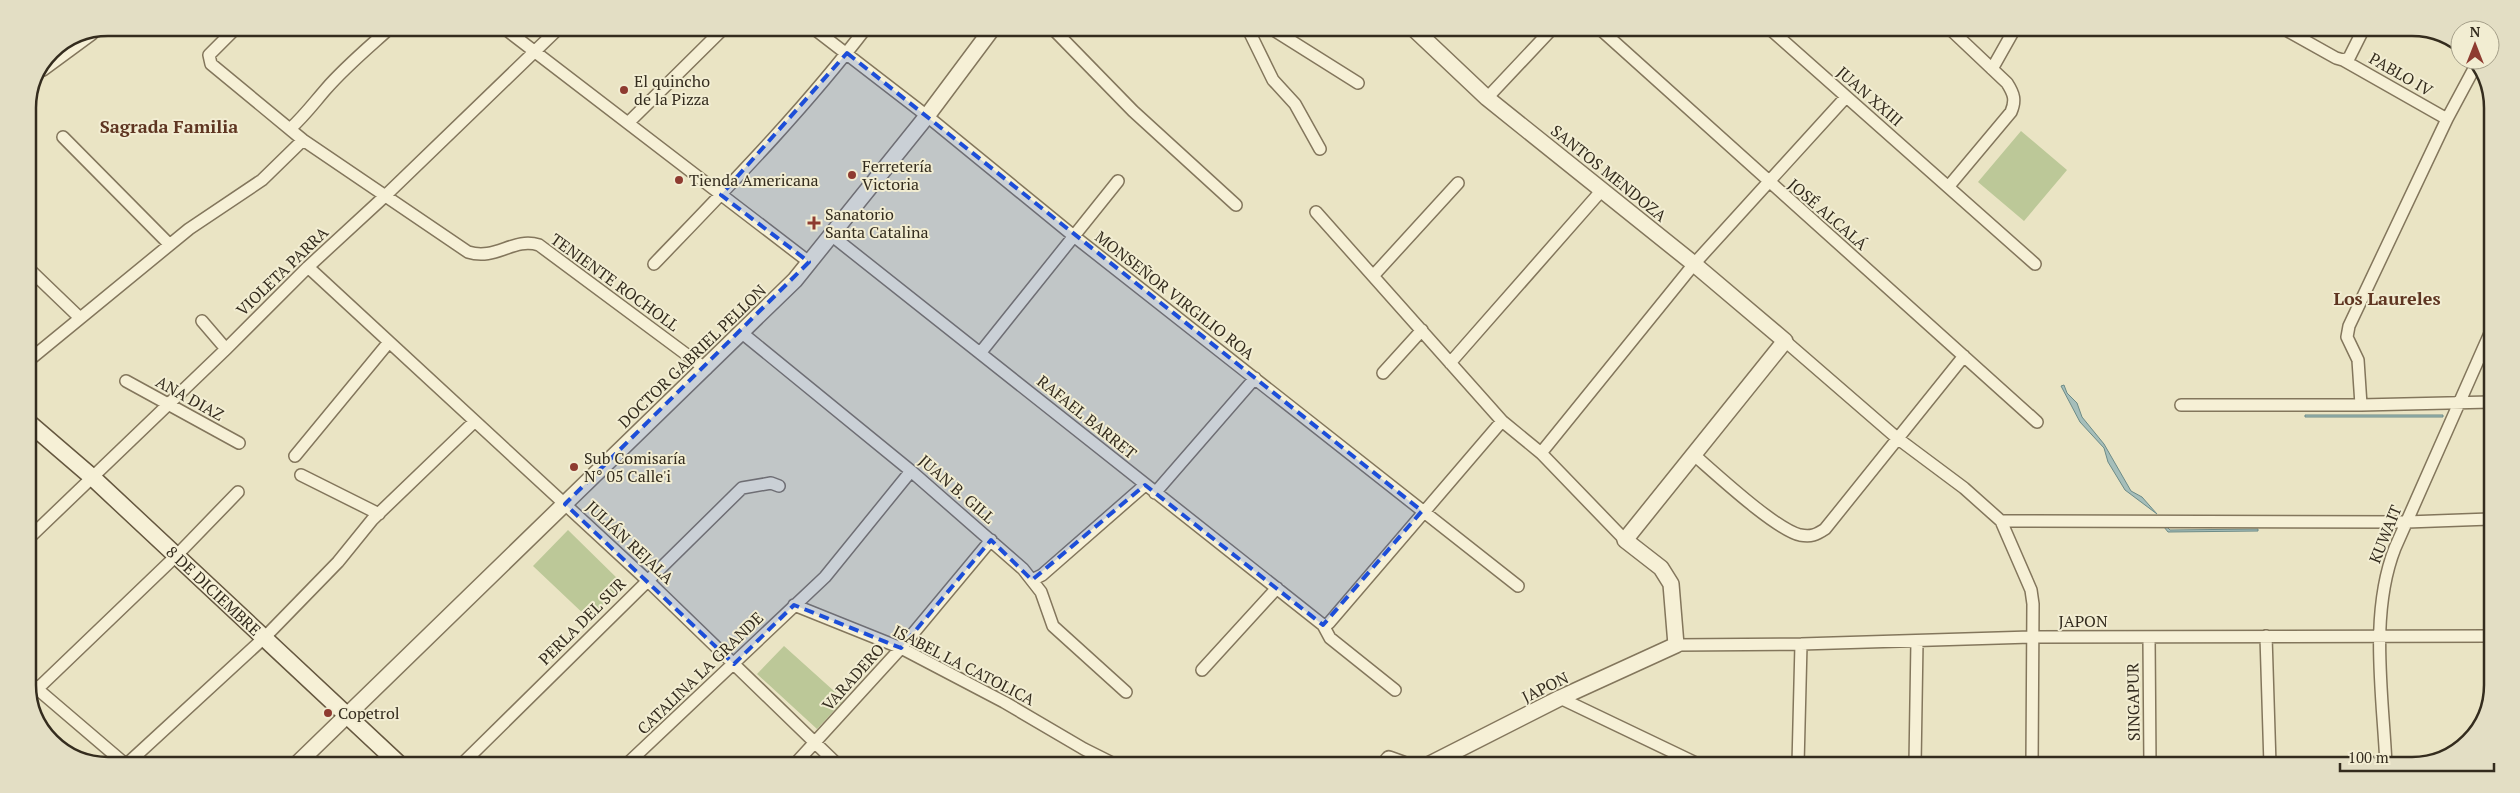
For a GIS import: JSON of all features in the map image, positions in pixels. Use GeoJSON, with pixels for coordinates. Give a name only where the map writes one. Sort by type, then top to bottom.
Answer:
{"type":"FeatureCollection","features":[{"type":"Feature","properties":{"kind":"main road","name":"8 DE DICIEMBRE"},"geometry":{"type":"LineString","coordinates":[[36,429],[177,555],[392,757]]}},
{"type":"Feature","properties":{"kind":"street"},"geometry":{"type":"LineString","coordinates":[[228,36],[210,55],[211,64],[303,140],[385,196]]}},
{"type":"Feature","properties":{"kind":"street"},"geometry":{"type":"LineString","coordinates":[[290,129],[311,110],[324,90],[381,36]]}},
{"type":"Feature","properties":{"kind":"street"},"geometry":{"type":"LineString","coordinates":[[515,36],[630,122],[720,195],[809,262]]}},
{"type":"Feature","properties":{"kind":"street","name":"VIOLETA PARRA"},"geometry":{"type":"LineString","coordinates":[[36,531],[226,349],[308,267],[552,36]]}},
{"type":"Feature","properties":{"kind":"street"},"geometry":{"type":"LineString","coordinates":[[630,122],[716,36]]}},
{"type":"Feature","properties":{"kind":"street","name":"MONSEÑOR VIRGILIO ROA"},"geometry":{"type":"LineString","coordinates":[[824,36],[927,116],[1075,237],[1422,512],[1518,586]]}},
{"type":"Feature","properties":{"kind":"street"},"geometry":{"type":"LineString","coordinates":[[654,264],[720,195],[847,53],[860,36]]}},
{"type":"Feature","properties":{"kind":"street","name":"DOCTOR GABRIEL PELLON"},"geometry":{"type":"LineString","coordinates":[[304,757],[347,713],[742,333],[809,262],[927,116],[987,36]]}},
{"type":"Feature","properties":{"kind":"street"},"geometry":{"type":"LineString","coordinates":[[1060,36],[1133,111],[1236,205]]}},
{"type":"Feature","properties":{"kind":"street"},"geometry":{"type":"LineString","coordinates":[[1251,36],[1273,80],[1296,104],[1320,149]]}},
{"type":"Feature","properties":{"kind":"street"},"geometry":{"type":"LineString","coordinates":[[1283,36],[1358,83]]}},
{"type":"Feature","properties":{"kind":"street","name":"SANTOS MENDOZA"},"geometry":{"type":"LineString","coordinates":[[1421,36],[1487,98],[1694,264],[1785,342]]}},
{"type":"Feature","properties":{"kind":"street"},"geometry":{"type":"LineString","coordinates":[[1487,98],[1545,36]]}},
{"type":"Feature","properties":{"kind":"street","name":"JOSÉ ALCALÁ"},"geometry":{"type":"LineString","coordinates":[[1608,36],[1767,182],[2037,422]]}},
{"type":"Feature","properties":{"kind":"street","name":"JUAN XXIII"},"geometry":{"type":"LineString","coordinates":[[1778,36],[2035,264]]}},
{"type":"Feature","properties":{"kind":"street"},"geometry":{"type":"LineString","coordinates":[[1949,186],[2013,106],[2013,93],[1992,69],[1957,36]]}},
{"type":"Feature","properties":{"kind":"street"},"geometry":{"type":"LineString","coordinates":[[1992,69],[2011,36]]}},
{"type":"Feature","properties":{"kind":"street","name":"PABLO IV"},"geometry":{"type":"LineString","coordinates":[[2297,36],[2447,119]]}},
{"type":"Feature","properties":{"kind":"street"},"geometry":{"type":"LineString","coordinates":[[2343,60],[2349,58],[2360,36]]}},
{"type":"Feature","properties":{"kind":"street"},"geometry":{"type":"LineString","coordinates":[[51,64],[81,42]]}},
{"type":"Feature","properties":{"kind":"street"},"geometry":{"type":"LineString","coordinates":[[2361,405],[2358,360],[2347,337],[2349,326],[2447,119],[2473,70]]}},
{"type":"Feature","properties":{"kind":"street"},"geometry":{"type":"LineString","coordinates":[[1541,453],[1694,264],[1846,97]]}},
{"type":"Feature","properties":{"kind":"street"},"geometry":{"type":"LineString","coordinates":[[63,137],[169,244]]}},
{"type":"Feature","properties":{"kind":"street"},"geometry":{"type":"LineString","coordinates":[[36,354],[169,244],[226,202],[262,180],[303,140]]}},
{"type":"Feature","properties":{"kind":"street"},"geometry":{"type":"LineString","coordinates":[[981,352],[1118,181]]}},
{"type":"Feature","properties":{"kind":"street"},"geometry":{"type":"LineString","coordinates":[[1373,276],[1458,183]]}},
{"type":"Feature","properties":{"kind":"street"},"geometry":{"type":"LineString","coordinates":[[1450,362],[1602,190]]}},
{"type":"Feature","properties":{"kind":"street","name":"TENIENTE ROCHOLL"},"geometry":{"type":"LineString","coordinates":[[385,196],[468,252],[479,256],[492,254],[527,241],[538,245],[706,369]]}},
{"type":"Feature","properties":{"kind":"street"},"geometry":{"type":"LineString","coordinates":[[1316,212],[1502,421],[1541,453],[1625,540],[1661,568],[1672,584],[1676,645]]}},
{"type":"Feature","properties":{"kind":"street","name":"RAFAEL BARRET"},"geometry":{"type":"LineString","coordinates":[[831,235],[1323,625],[1330,638],[1395,690]]}},
{"type":"Feature","properties":{"kind":"street","name":"JULIÁN REJALA"},"geometry":{"type":"LineString","coordinates":[[308,267],[647,580],[830,757]]}},
{"type":"Feature","properties":{"kind":"street"},"geometry":{"type":"LineString","coordinates":[[36,276],[79,317]]}},
{"type":"Feature","properties":{"kind":"street"},"geometry":{"type":"LineString","coordinates":[[202,321],[226,349]]}},
{"type":"Feature","properties":{"kind":"street"},"geometry":{"type":"LineString","coordinates":[[1382,373],[1422,330]]}},
{"type":"Feature","properties":{"kind":"street","name":"JUAN B. GILL"},"geometry":{"type":"LineString","coordinates":[[742,333],[911,471],[1023,569],[1041,592],[1053,626],[1126,692]]}},
{"type":"Feature","properties":{"kind":"street"},"geometry":{"type":"LineString","coordinates":[[295,456],[389,342]]}},
{"type":"Feature","properties":{"kind":"street"},"geometry":{"type":"LineString","coordinates":[[1625,540],[1785,342],[1898,438],[1964,488],[2002,521],[2031,590],[2032,757]]}},
{"type":"Feature","properties":{"kind":"street","name":"KUWAIT"},"geometry":{"type":"LineString","coordinates":[[2386,757],[2380,636],[2385,577],[2484,347]]}},
{"type":"Feature","properties":{"kind":"street"},"geometry":{"type":"LineString","coordinates":[[1693,454],[1779,526],[1799,534],[1815,536],[1825,529],[1964,356]]}},
{"type":"Feature","properties":{"kind":"street"},"geometry":{"type":"LineString","coordinates":[[1155,493],[1255,378]]}},
{"type":"Feature","properties":{"kind":"street","name":"ANA DIAZ"},"geometry":{"type":"LineString","coordinates":[[126,380],[239,443]]}},
{"type":"Feature","properties":{"kind":"street"},"geometry":{"type":"LineString","coordinates":[[2181,405],[2361,405],[2484,402]]}},
{"type":"Feature","properties":{"kind":"street"},"geometry":{"type":"LineString","coordinates":[[1323,625],[1329,622],[1502,421]]}},
{"type":"Feature","properties":{"kind":"street"},"geometry":{"type":"LineString","coordinates":[[135,757],[265,637],[338,562],[379,514],[474,422]]}},
{"type":"Feature","properties":{"kind":"street","name":"CATALINA LA GRANDE"},"geometry":{"type":"LineString","coordinates":[[634,757],[734,664],[838,562],[911,471]]}},
{"type":"Feature","properties":{"kind":"street"},"geometry":{"type":"LineString","coordinates":[[302,475],[379,514]]}},
{"type":"Feature","properties":{"kind":"street","name":"PERLA DEL SUR"},"geometry":{"type":"LineString","coordinates":[[469,757],[742,488],[771,483],[780,486]]}},
{"type":"Feature","properties":{"kind":"street"},"geometry":{"type":"LineString","coordinates":[[1032,580],[1042,575],[1145,485]]}},
{"type":"Feature","properties":{"kind":"street"},"geometry":{"type":"LineString","coordinates":[[36,691],[177,555],[238,492]]}},
{"type":"Feature","properties":{"kind":"street"},"geometry":{"type":"LineString","coordinates":[[2002,521],[2407,522],[2484,520]]}},
{"type":"Feature","properties":{"kind":"street","name":"VARADERO"},"geometry":{"type":"LineString","coordinates":[[802,757],[901,648],[991,540]]}},
{"type":"Feature","properties":{"kind":"street"},"geometry":{"type":"LineString","coordinates":[[1202,670],[1277,588]]}},
{"type":"Feature","properties":{"kind":"street","name":"ISABEL LA CATOLICA"},"geometry":{"type":"LineString","coordinates":[[794,605],[901,648],[1101,757]]}},
{"type":"Feature","properties":{"kind":"street"},"geometry":{"type":"LineString","coordinates":[[2266,636],[2270,757]]}},
{"type":"Feature","properties":{"kind":"street","name":"JAPON"},"geometry":{"type":"LineString","coordinates":[[1444,757],[1560,698],[1676,645],[1801,644],[2031,637],[2484,636]]}},
{"type":"Feature","properties":{"kind":"street","name":"SINGAPUR"},"geometry":{"type":"LineString","coordinates":[[2149,638],[2150,757]]}},
{"type":"Feature","properties":{"kind":"street"},"geometry":{"type":"LineString","coordinates":[[1915,757],[1917,640]]}},
{"type":"Feature","properties":{"kind":"street"},"geometry":{"type":"LineString","coordinates":[[1798,757],[1801,644]]}},
{"type":"Feature","properties":{"kind":"street"},"geometry":{"type":"LineString","coordinates":[[37,696],[116,757]]}},
{"type":"Feature","properties":{"kind":"street"},"geometry":{"type":"LineString","coordinates":[[1560,698],[1683,757]]}},
{"type":"Feature","properties":{"kind":"highlighted area"},"geometry":{"type":"Polygon","coordinates":[[[847,53],[1422,511],[1323,625],[1145,485],[1032,580],[991,540],[901,648],[794,605],[734,664],[565,504],[809,262],[721,195],[847,53]]]}},
{"type":"Feature","properties":{"kind":"green space"},"geometry":{"type":"Polygon","coordinates":[[[2021,131],[2067,170],[2024,221],[1978,182],[2021,131]]]}},
{"type":"Feature","properties":{"kind":"green space"},"geometry":{"type":"Polygon","coordinates":[[[568,530],[623,584],[589,619],[533,566],[568,530]]]}},
{"type":"Feature","properties":{"kind":"green space"},"geometry":{"type":"Polygon","coordinates":[[[784,646],[844,700],[817,729],[757,674],[784,646]]]}},
{"type":"Feature","properties":{"kind":"water"},"geometry":{"type":"Polygon","coordinates":[[[2064,385],[2067,393],[2077,403],[2082,417],[2104,444],[2131,491],[2142,497],[2157,514],[2125,490],[2108,462],[2104,448],[2080,422],[2061,386],[2064,385]]]}},
{"type":"Feature","properties":{"kind":"water"},"geometry":{"type":"Polygon","coordinates":[[[2305,415],[2443,415],[2443,417],[2305,417],[2305,415]]]}},
{"type":"Feature","properties":{"kind":"water"},"geometry":{"type":"Polygon","coordinates":[[[2166,526],[2170,530],[2258,529],[2258,531],[2168,532],[2164,527],[2166,526]]]}},
{"type":"Feature","properties":{"kind":"place","name":"El quincho de la Pizza"},"geometry":{"type":"Point","coordinates":[624,90]}},
{"type":"Feature","properties":{"kind":"place","name":"Ferretería Victoria"},"geometry":{"type":"Point","coordinates":[852,175]}},
{"type":"Feature","properties":{"kind":"place","name":"Tienda Americana"},"geometry":{"type":"Point","coordinates":[679,180]}},
{"type":"Feature","properties":{"kind":"place","name":"Sanatorio Santa Catalina"},"geometry":{"type":"Point","coordinates":[814,223]}},
{"type":"Feature","properties":{"kind":"place","name":"Sub Comisaría N° 05 Calle'i"},"geometry":{"type":"Point","coordinates":[574,467]}},
{"type":"Feature","properties":{"kind":"place","name":"Copetrol"},"geometry":{"type":"Point","coordinates":[328,713]}},
{"type":"Feature","properties":{"kind":"district","name":"Sagrada Familia"},"geometry":{"type":"Point","coordinates":[169,127]}},
{"type":"Feature","properties":{"kind":"district","name":"Los Laureles"},"geometry":{"type":"Point","coordinates":[2387,299]}}]}
